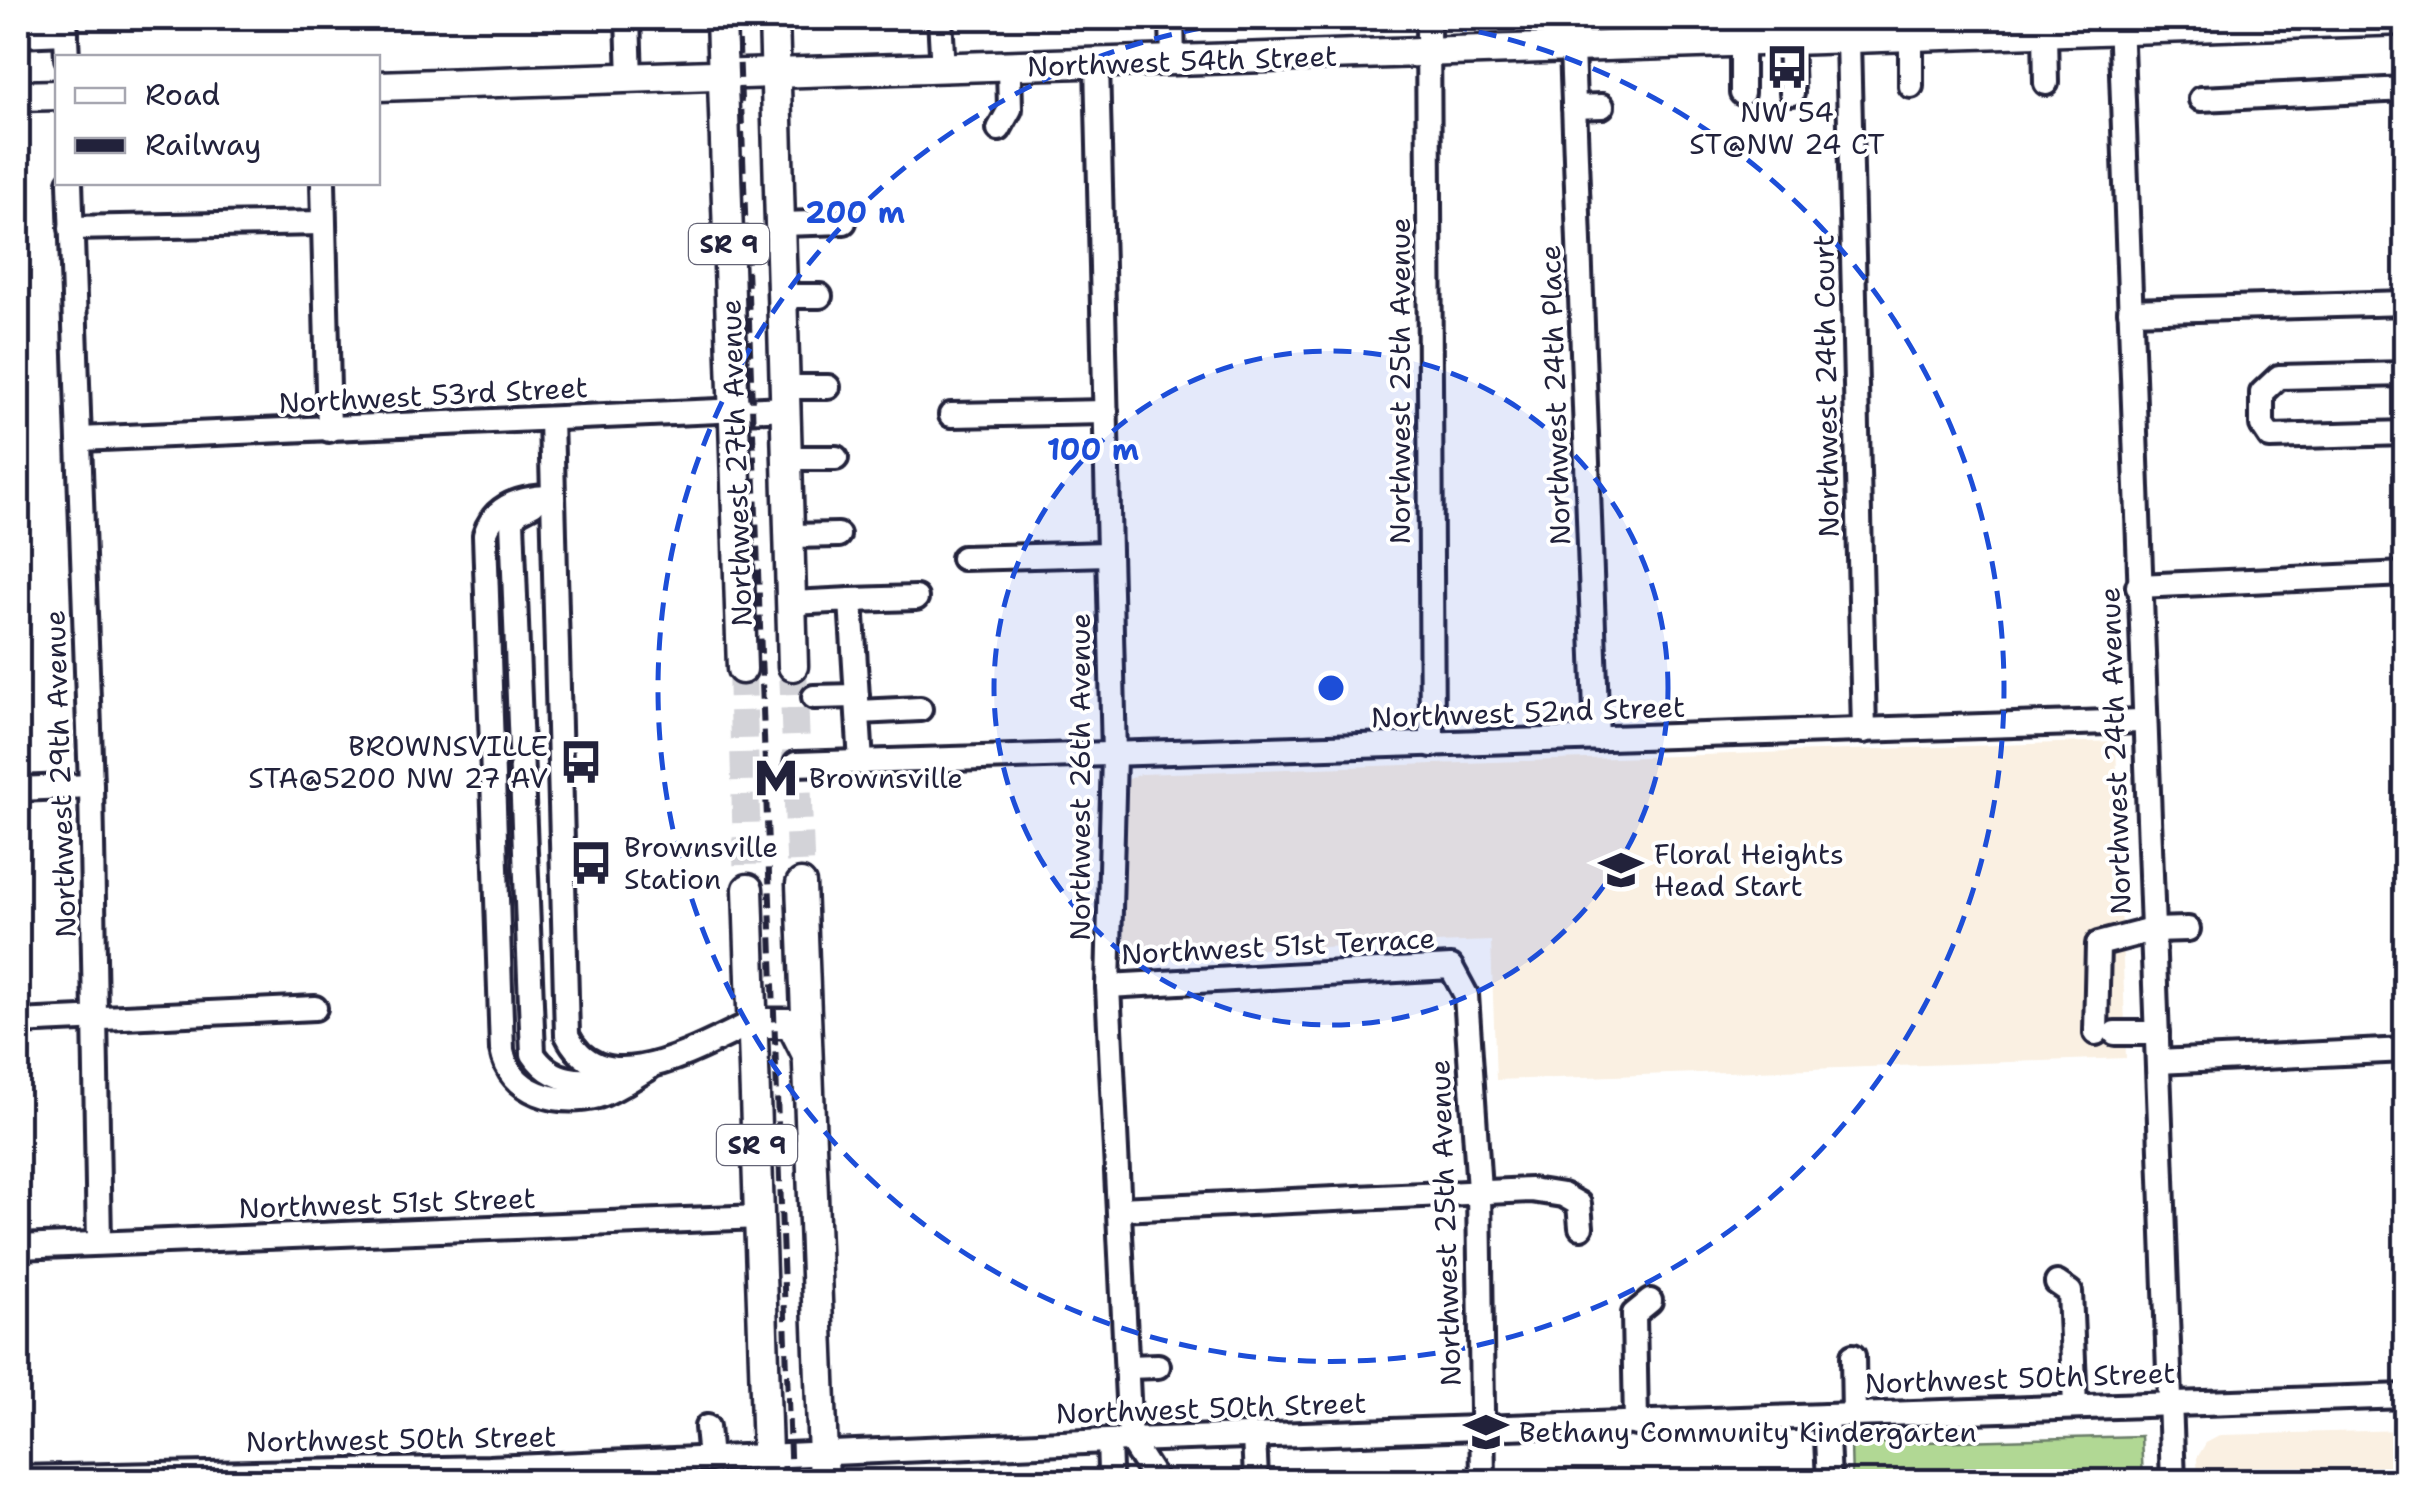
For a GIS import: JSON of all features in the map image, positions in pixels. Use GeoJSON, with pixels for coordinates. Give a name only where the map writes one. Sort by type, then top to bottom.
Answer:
{"type":"FeatureCollection","features":[{"type":"Feature","properties":{"kind":"main road","name":"Northwest 27th Avenue"},"geometry":{"type":"LineString","coordinates":[[721,18],[742,669]]}},
{"type":"Feature","properties":{"kind":"main road","name":"Northwest 27th Avenue"},"geometry":{"type":"LineString","coordinates":[[774,18],[790,458],[793,666]]}},
{"type":"Feature","properties":{"kind":"main road","name":"Northwest 54th Street"},"geometry":{"type":"LineString","coordinates":[[380,86],[1572,48],[1763,32],[1848,38],[1897,30],[2045,32],[2120,23],[2406,20]]}},
{"type":"Feature","properties":{"kind":"main road"},"geometry":{"type":"LineString","coordinates":[[18,96],[55,95]]}},
{"type":"Feature","properties":{"kind":"main road","name":"SR 9"},"geometry":{"type":"LineString","coordinates":[[801,884],[823,1468]]}},
{"type":"Feature","properties":{"kind":"main road","name":"SR 9"},"geometry":{"type":"LineString","coordinates":[[748,889],[768,1469]]}},
{"type":"Feature","properties":{"kind":"main road"},"geometry":{"type":"LineString","coordinates":[[752,1023],[791,1023],[807,1054]]}},
{"type":"Feature","properties":{"kind":"street"},"geometry":{"type":"LineString","coordinates":[[628,18],[630,79]]}},
{"type":"Feature","properties":{"kind":"street"},"geometry":{"type":"LineString","coordinates":[[940,18],[942,70]]}},
{"type":"Feature","properties":{"kind":"street"},"geometry":{"type":"LineString","coordinates":[[1172,18],[1174,61]]}},
{"type":"Feature","properties":{"kind":"street","name":"Northwest 25th Avenue"},"geometry":{"type":"LineString","coordinates":[[1428,18],[1432,745]]}},
{"type":"Feature","properties":{"kind":"street","name":"Northwest 24th Avenue"},"geometry":{"type":"LineString","coordinates":[[2120,23],[2142,721],[2173,1482]]}},
{"type":"Feature","properties":{"kind":"street"},"geometry":{"type":"LineString","coordinates":[[18,35],[66,25],[66,55]]}},
{"type":"Feature","properties":{"kind":"street"},"geometry":{"type":"LineString","coordinates":[[1897,30],[1912,86]]}},
{"type":"Feature","properties":{"kind":"street"},"geometry":{"type":"LineString","coordinates":[[1763,32],[1792,93]]}},
{"type":"Feature","properties":{"kind":"street"},"geometry":{"type":"LineString","coordinates":[[1742,93],[1763,32]]}},
{"type":"Feature","properties":{"kind":"street"},"geometry":{"type":"LineString","coordinates":[[2045,32],[2046,83]]}},
{"type":"Feature","properties":{"kind":"street","name":"Northwest 24th Court"},"geometry":{"type":"LineString","coordinates":[[1848,38],[1864,731]]}},
{"type":"Feature","properties":{"kind":"street","name":"Northwest 24th Place"},"geometry":{"type":"LineString","coordinates":[[1572,48],[1598,740]]}},
{"type":"Feature","properties":{"kind":"street","name":"Northwest 26th Avenue"},"geometry":{"type":"LineString","coordinates":[[1097,64],[1114,755],[1108,986],[1127,1367],[1120,1440],[1110,1470]]}},
{"type":"Feature","properties":{"kind":"street"},"geometry":{"type":"LineString","coordinates":[[998,129],[1010,110],[1010,67]]}},
{"type":"Feature","properties":{"kind":"street"},"geometry":{"type":"LineString","coordinates":[[2201,100],[2406,89]]}},
{"type":"Feature","properties":{"kind":"street"},"geometry":{"type":"LineString","coordinates":[[1574,107],[1602,106]]}},
{"type":"Feature","properties":{"kind":"street","name":"Northwest 29th Avenue"},"geometry":{"type":"LineString","coordinates":[[70,185],[92,786],[99,1244]]}},
{"type":"Feature","properties":{"kind":"street"},"geometry":{"type":"LineString","coordinates":[[323,185],[329,430]]}},
{"type":"Feature","properties":{"kind":"street"},"geometry":{"type":"LineString","coordinates":[[782,224],[844,222]]}},
{"type":"Feature","properties":{"kind":"street"},"geometry":{"type":"LineString","coordinates":[[70,228],[324,223]]}},
{"type":"Feature","properties":{"kind":"street"},"geometry":{"type":"LineString","coordinates":[[784,296],[820,296]]}},
{"type":"Feature","properties":{"kind":"street"},"geometry":{"type":"LineString","coordinates":[[2130,311],[2406,303]]}},
{"type":"Feature","properties":{"kind":"street"},"geometry":{"type":"LineString","coordinates":[[2406,374],[2279,377],[2264,386],[2262,425],[2270,437],[2406,433]]}},
{"type":"Feature","properties":{"kind":"street","name":"Northwest 53rd Street"},"geometry":{"type":"LineString","coordinates":[[80,439],[734,411],[828,387]]}},
{"type":"Feature","properties":{"kind":"street"},"geometry":{"type":"LineString","coordinates":[[951,414],[1106,412]]}},
{"type":"Feature","properties":{"kind":"street"},"geometry":{"type":"LineString","coordinates":[[551,420],[567,1035],[576,1054],[595,1067],[651,1067]]}},
{"type":"Feature","properties":{"kind":"street"},"geometry":{"type":"LineString","coordinates":[[790,458],[836,458]]}},
{"type":"Feature","properties":{"kind":"street"},"geometry":{"type":"LineString","coordinates":[[553,497],[514,502],[496,514],[485,536],[502,1050],[513,1077],[525,1089],[547,1097],[600,1095],[651,1067],[752,1023]]}},
{"type":"Feature","properties":{"kind":"street"},"geometry":{"type":"LineString","coordinates":[[791,536],[838,535]]}},
{"type":"Feature","properties":{"kind":"street"},"geometry":{"type":"LineString","coordinates":[[963,558],[1109,554]]}},
{"type":"Feature","properties":{"kind":"street"},"geometry":{"type":"LineString","coordinates":[[2138,586],[2406,574]]}},
{"type":"Feature","properties":{"kind":"street"},"geometry":{"type":"LineString","coordinates":[[792,602],[916,598]]}},
{"type":"Feature","properties":{"kind":"street"},"geometry":{"type":"LineString","coordinates":[[851,600],[861,763]]}},
{"type":"Feature","properties":{"kind":"street"},"geometry":{"type":"LineString","coordinates":[[814,697],[920,709]]}},
{"type":"Feature","properties":{"kind":"street","name":"Northwest 52nd Street"},"geometry":{"type":"LineString","coordinates":[[796,764],[2142,721]]}},
{"type":"Feature","properties":{"kind":"street"},"geometry":{"type":"LineString","coordinates":[[18,788],[92,786]]}},
{"type":"Feature","properties":{"kind":"street"},"geometry":{"type":"LineString","coordinates":[[2157,1033],[2106,1033],[2095,948],[2104,941],[2152,930],[2188,928]]}},
{"type":"Feature","properties":{"kind":"street","name":"Northwest 25th Avenue"},"geometry":{"type":"LineString","coordinates":[[1451,967],[1466,995],[1479,1190],[1483,1482]]}},
{"type":"Feature","properties":{"kind":"street","name":"Northwest 51st Terrace"},"geometry":{"type":"LineString","coordinates":[[1108,986],[1451,967]]}},
{"type":"Feature","properties":{"kind":"street"},"geometry":{"type":"LineString","coordinates":[[18,1022],[315,1008]]}},
{"type":"Feature","properties":{"kind":"street"},"geometry":{"type":"LineString","coordinates":[[2158,1062],[2406,1050]]}},
{"type":"Feature","properties":{"kind":"street"},"geometry":{"type":"LineString","coordinates":[[1119,1209],[1479,1190],[1564,1194],[1579,1204],[1580,1227]]}},
{"type":"Feature","properties":{"kind":"street","name":"Northwest 51st Street"},"geometry":{"type":"LineString","coordinates":[[18,1247],[760,1217]]}},
{"type":"Feature","properties":{"kind":"street"},"geometry":{"type":"LineString","coordinates":[[2057,1283],[2070,1292],[2074,1406]]}},
{"type":"Feature","properties":{"kind":"street"},"geometry":{"type":"LineString","coordinates":[[1636,1424],[1634,1314],[1650,1301]]}},
{"type":"Feature","properties":{"kind":"street"},"geometry":{"type":"LineString","coordinates":[[1853,1356],[1854,1415]]}},
{"type":"Feature","properties":{"kind":"street"},"geometry":{"type":"LineString","coordinates":[[1127,1367],[1158,1366]]}},
{"type":"Feature","properties":{"kind":"street","name":"Northwest 50th Street"},"geometry":{"type":"LineString","coordinates":[[18,1478],[710,1459],[768,1469],[823,1468],[1120,1440],[2406,1396]]}},
{"type":"Feature","properties":{"kind":"street"},"geometry":{"type":"LineString","coordinates":[[1826,1416],[1829,1482]]}},
{"type":"Feature","properties":{"kind":"street"},"geometry":{"type":"LineString","coordinates":[[707,1426],[710,1459]]}},
{"type":"Feature","properties":{"kind":"street"},"geometry":{"type":"LineString","coordinates":[[1254,1437],[1256,1478]]}},
{"type":"Feature","properties":{"kind":"street"},"geometry":{"type":"LineString","coordinates":[[1120,1440],[1158,1482]]}},
{"type":"Feature","properties":{"kind":"shaded area","name":"Floral Heights Head Start"},"geometry":{"type":"Polygon","coordinates":[[[2116,741],[2126,1058],[1496,1080],[1491,941],[1125,954],[1118,798],[1129,779],[1141,774],[2116,741]]]}},
{"type":"Feature","properties":{"kind":"shaded area"},"geometry":{"type":"Polygon","coordinates":[[[2405,1430],[2405,1481],[2198,1481],[2197,1458],[2206,1443],[2221,1435],[2405,1430]]]}},
{"type":"Feature","properties":{"kind":"green space"},"geometry":{"type":"Polygon","coordinates":[[[2141,1436],[2143,1481],[1852,1481],[1851,1444],[2141,1436]]]}},
{"type":"Feature","properties":{"kind":"tunnel"},"geometry":{"type":"LineString","coordinates":[[793,666],[801,884]]}},
{"type":"Feature","properties":{"kind":"tunnel"},"geometry":{"type":"LineString","coordinates":[[742,669],[748,889]]}},
{"type":"Feature","properties":{"kind":"railway"},"geometry":{"type":"LineString","coordinates":[[738,18],[791,1482]]}},
{"type":"Feature","properties":{"kind":"place","name":"NW 54 ST@NW 24 CT"},"geometry":{"type":"Point","coordinates":[1787,67]}},
{"type":"Feature","properties":{"kind":"place","name":"BROWNSVILLE STA@5200 NW 27 AV"},"geometry":{"type":"Point","coordinates":[581,762]}},
{"type":"Feature","properties":{"kind":"place","name":"Brownsville"},"geometry":{"type":"Point","coordinates":[776,778]}},
{"type":"Feature","properties":{"kind":"place","name":"Brownsville Station"},"geometry":{"type":"Point","coordinates":[591,863]}},
{"type":"Feature","properties":{"kind":"place","name":"Floral Heights Head Start"},"geometry":{"type":"Point","coordinates":[1621,870]}},
{"type":"Feature","properties":{"kind":"place","name":"Bethany Community Kindergarten"},"geometry":{"type":"Point","coordinates":[1486,1432]}}]}
